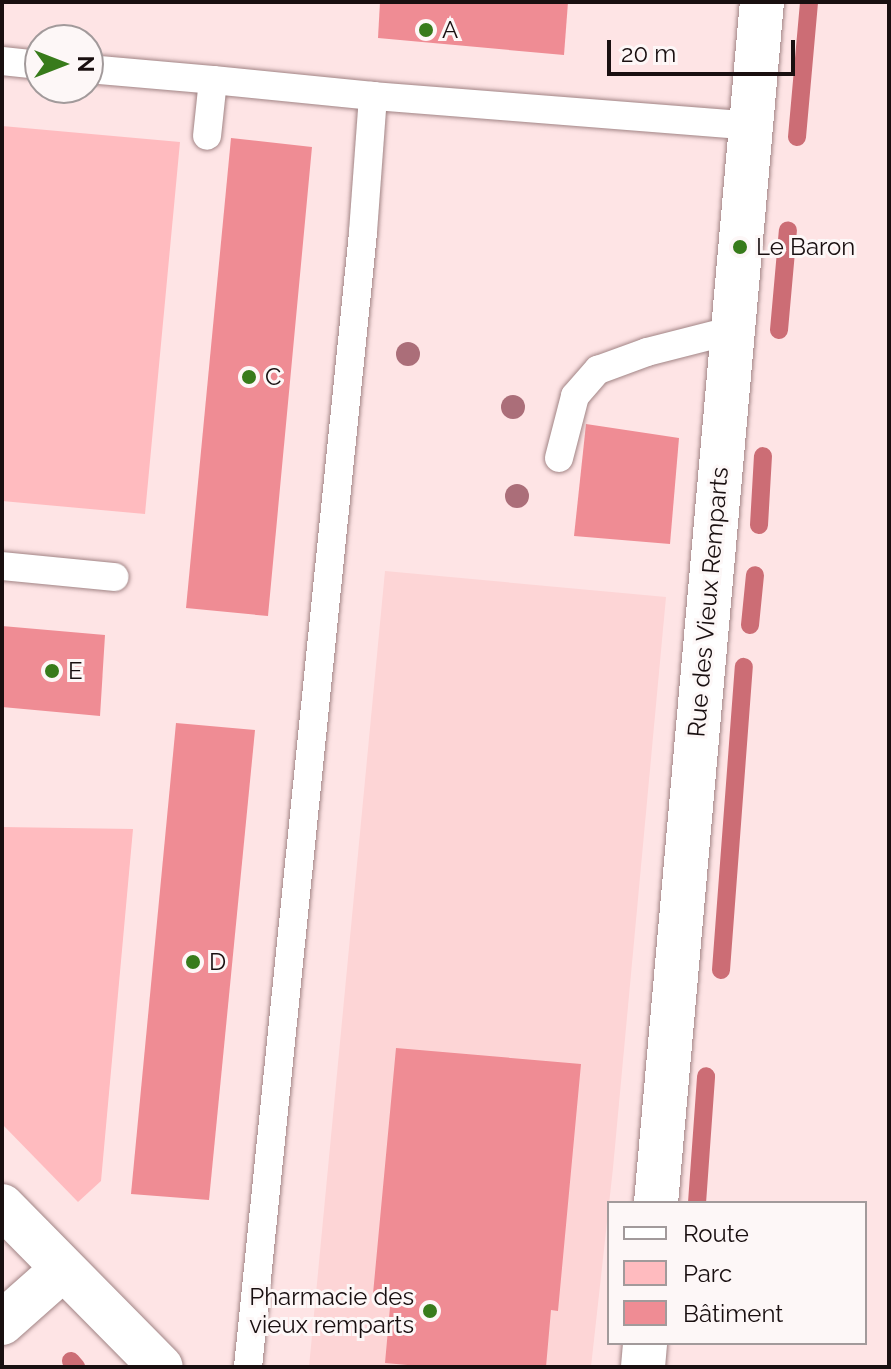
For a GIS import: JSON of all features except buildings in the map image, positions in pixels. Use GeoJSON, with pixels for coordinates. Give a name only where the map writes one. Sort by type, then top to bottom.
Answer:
{"type":"FeatureCollection","features":[{"type":"Feature","properties":{"kind":"main road","name":"Rue des Vieux Remparts"},"geometry":{"type":"LineString","coordinates":[[656,1201],[762,2]]}},
{"type":"Feature","properties":{"kind":"main road"},"geometry":{"type":"LineString","coordinates":[[2,1206],[161,1367]]}},
{"type":"Feature","properties":{"kind":"main road"},"geometry":{"type":"LineString","coordinates":[[2,1323],[63,1269]]}},
{"type":"Feature","properties":{"kind":"main road"},"geometry":{"type":"LineString","coordinates":[[643,1367],[645,1345]]}},
{"type":"Feature","properties":{"kind":"lane"},"geometry":{"type":"LineString","coordinates":[[2,61],[24,63]]}},
{"type":"Feature","properties":{"kind":"lane"},"geometry":{"type":"LineString","coordinates":[[104,70],[373,96],[750,126]]}},
{"type":"Feature","properties":{"kind":"lane"},"geometry":{"type":"LineString","coordinates":[[207,136],[213,80]]}},
{"type":"Feature","properties":{"kind":"lane"},"geometry":{"type":"LineString","coordinates":[[248,1367],[363,233],[373,96]]}},
{"type":"Feature","properties":{"kind":"lane"},"geometry":{"type":"LineString","coordinates":[[559,458],[575,396],[598,370],[647,352],[733,330]]}},
{"type":"Feature","properties":{"kind":"lane"},"geometry":{"type":"LineString","coordinates":[[2,566],[114,577]]}},
{"type":"Feature","properties":{"kind":"shaded area"},"geometry":{"type":"Polygon","coordinates":[[[385,571],[666,597],[613,1168],[591,1367],[309,1367],[385,571]]]}},
{"type":"Feature","properties":{"kind":"green space"},"geometry":{"type":"Polygon","coordinates":[[[2,126],[180,142],[145,514],[2,501],[2,126]]]}},
{"type":"Feature","properties":{"kind":"green space"},"geometry":{"type":"Polygon","coordinates":[[[2,827],[133,829],[101,1181],[78,1202],[2,1124],[2,827]]]}},
{"type":"Feature","properties":{"kind":"waterway"},"geometry":{"type":"LineString","coordinates":[[797,137],[809,2]]}},
{"type":"Feature","properties":{"kind":"waterway"},"geometry":{"type":"LineString","coordinates":[[779,330],[788,230]]}},
{"type":"Feature","properties":{"kind":"waterway"},"geometry":{"type":"LineString","coordinates":[[759,525],[763,456]]}},
{"type":"Feature","properties":{"kind":"waterway"},"geometry":{"type":"LineString","coordinates":[[750,625],[755,575]]}},
{"type":"Feature","properties":{"kind":"waterway"},"geometry":{"type":"LineString","coordinates":[[721,970],[744,667]]}},
{"type":"Feature","properties":{"kind":"waterway"},"geometry":{"type":"LineString","coordinates":[[697,1201],[706,1076]]}},
{"type":"Feature","properties":{"kind":"waterway"},"geometry":{"type":"LineString","coordinates":[[71,1361],[76,1367]]}},
{"type":"Feature","properties":{"kind":"place","name":"A"},"geometry":{"type":"Point","coordinates":[426,30]}},
{"type":"Feature","properties":{"kind":"place","name":"Le Baron"},"geometry":{"type":"Point","coordinates":[740,247]}},
{"type":"Feature","properties":{"kind":"place","name":"C"},"geometry":{"type":"Point","coordinates":[249,377]}},
{"type":"Feature","properties":{"kind":"place","name":"E"},"geometry":{"type":"Point","coordinates":[52,671]}},
{"type":"Feature","properties":{"kind":"place","name":"D"},"geometry":{"type":"Point","coordinates":[193,962]}},
{"type":"Feature","properties":{"kind":"place","name":"Pharmacie des vieux remparts"},"geometry":{"type":"Point","coordinates":[430,1311]}}]}
